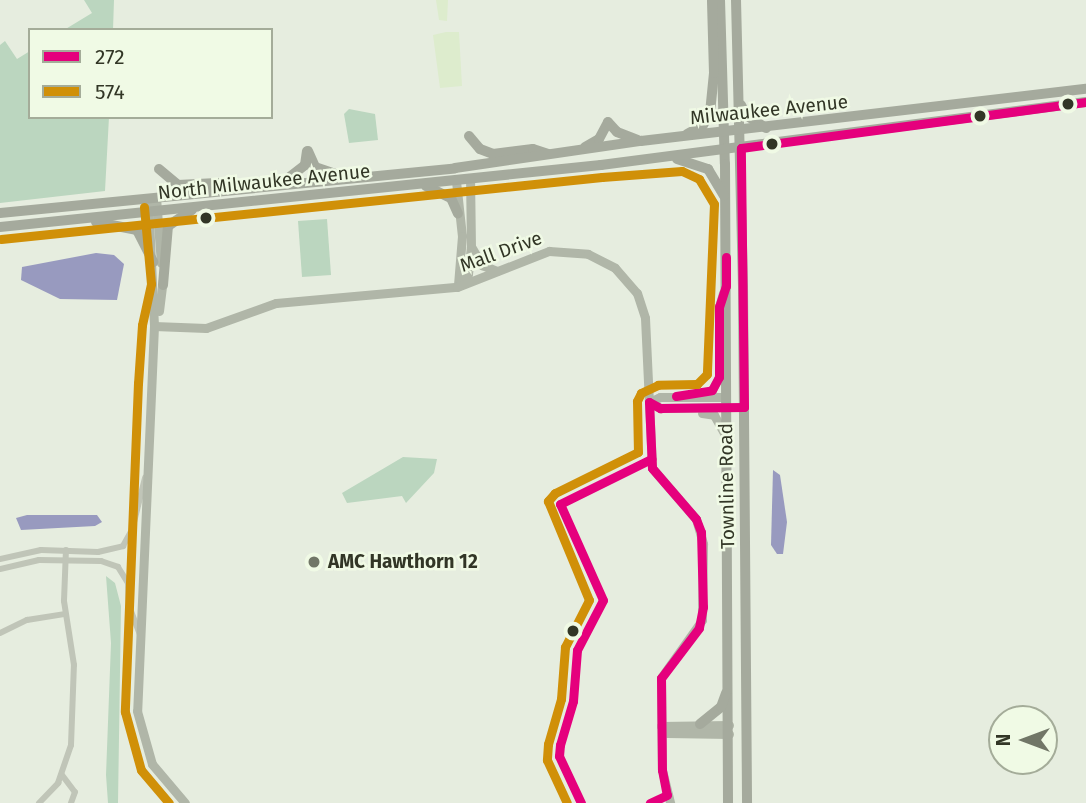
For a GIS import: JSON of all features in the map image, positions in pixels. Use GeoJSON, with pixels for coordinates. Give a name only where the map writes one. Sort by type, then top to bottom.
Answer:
{"type":"FeatureCollection","features":[{"type":"Feature","properties":{"kind":"main road"},"geometry":{"type":"LineString","coordinates":[[681,136],[703,125],[710,113],[714,73],[712,0]]}},
{"type":"Feature","properties":{"kind":"main road","name":"Townline Road"},"geometry":{"type":"LineString","coordinates":[[720,0],[726,201],[728,803]]}},
{"type":"Feature","properties":{"kind":"main road","name":"Townline Road"},"geometry":{"type":"LineString","coordinates":[[736,0],[741,148],[747,803]]}},
{"type":"Feature","properties":{"kind":"main road","name":"Milwaukee Avenue"},"geometry":{"type":"LineString","coordinates":[[455,168],[641,141],[769,129],[1086,89]]}},
{"type":"Feature","properties":{"kind":"main road"},"geometry":{"type":"LineString","coordinates":[[740,102],[746,115],[769,129]]}},
{"type":"Feature","properties":{"kind":"main road","name":"Milwaukee Avenue"},"geometry":{"type":"LineString","coordinates":[[491,176],[725,150],[1086,102]]}},
{"type":"Feature","properties":{"kind":"main road"},"geometry":{"type":"LineString","coordinates":[[580,150],[598,139],[608,122],[617,132],[641,141]]}},
{"type":"Feature","properties":{"kind":"main road"},"geometry":{"type":"LineString","coordinates":[[469,136],[480,149],[493,154],[533,149],[550,155]]}},
{"type":"Feature","properties":{"kind":"main road"},"geometry":{"type":"LineString","coordinates":[[282,183],[305,165],[307,151],[315,167],[341,176]]}},
{"type":"Feature","properties":{"kind":"main road"},"geometry":{"type":"LineString","coordinates":[[601,164],[684,159],[708,169],[726,201]]}},
{"type":"Feature","properties":{"kind":"main road","name":"North Milwaukee Avenue"},"geometry":{"type":"LineString","coordinates":[[0,213],[236,190],[341,176],[455,168]]}},
{"type":"Feature","properties":{"kind":"main road"},"geometry":{"type":"LineString","coordinates":[[159,169],[178,185],[217,183],[236,190]]}},
{"type":"Feature","properties":{"kind":"main road","name":"North Milwaukee Avenue"},"geometry":{"type":"LineString","coordinates":[[0,227],[491,176]]}},
{"type":"Feature","properties":{"kind":"main road"},"geometry":{"type":"LineString","coordinates":[[410,185],[430,186],[451,198],[458,215]]}},
{"type":"Feature","properties":{"kind":"main road"},"geometry":{"type":"LineString","coordinates":[[163,285],[169,225],[195,209],[230,204]]}},
{"type":"Feature","properties":{"kind":"main road"},"geometry":{"type":"LineString","coordinates":[[66,220],[120,224],[137,230],[153,262]]}},
{"type":"Feature","properties":{"kind":"main road"},"geometry":{"type":"LineString","coordinates":[[700,724],[721,707],[729,687]]}},
{"type":"Feature","properties":{"kind":"street"},"geometry":{"type":"LineString","coordinates":[[457,287],[468,274],[471,247],[470,179]]}},
{"type":"Feature","properties":{"kind":"street"},"geometry":{"type":"LineString","coordinates":[[456,181],[462,236],[457,287]]}},
{"type":"Feature","properties":{"kind":"street"},"geometry":{"type":"LineString","coordinates":[[152,197],[163,285],[154,326]]}},
{"type":"Feature","properties":{"kind":"street"},"geometry":{"type":"LineString","coordinates":[[154,212],[154,326],[140,635],[140,732],[152,764],[185,803]]}},
{"type":"Feature","properties":{"kind":"street"},"geometry":{"type":"LineString","coordinates":[[471,247],[482,265],[497,271]]}},
{"type":"Feature","properties":{"kind":"street","name":"Mall Drive"},"geometry":{"type":"LineString","coordinates":[[154,326],[206,328],[276,303],[457,287],[535,255],[563,250],[595,256],[615,268],[637,293],[645,318],[652,468],[695,519],[703,544],[702,620],[661,678],[663,786],[670,803]]}},
{"type":"Feature","properties":{"kind":"street"},"geometry":{"type":"LineString","coordinates":[[700,396],[712,390],[719,377],[719,307],[726,286]]}},
{"type":"Feature","properties":{"kind":"street"},"geometry":{"type":"LineString","coordinates":[[649,402],[660,397],[700,396],[726,402]]}},
{"type":"Feature","properties":{"kind":"street"},"geometry":{"type":"LineString","coordinates":[[649,402],[678,412],[710,413],[726,436]]}},
{"type":"Feature","properties":{"kind":"street"},"geometry":{"type":"LineString","coordinates":[[670,408],[726,402]]}},
{"type":"Feature","properties":{"kind":"street"},"geometry":{"type":"LineString","coordinates":[[0,559],[66,550],[97,552],[123,546],[132,530],[146,476]]}},
{"type":"Feature","properties":{"kind":"street"},"geometry":{"type":"LineString","coordinates":[[39,803],[62,775],[71,745],[74,665],[66,614],[66,550]]}},
{"type":"Feature","properties":{"kind":"street"},"geometry":{"type":"LineString","coordinates":[[0,569],[65,560],[118,567],[128,583],[129,606],[140,635]]}},
{"type":"Feature","properties":{"kind":"street"},"geometry":{"type":"LineString","coordinates":[[0,633],[27,620],[66,614]]}},
{"type":"Feature","properties":{"kind":"street"},"geometry":{"type":"LineString","coordinates":[[661,726],[700,724],[729,729]]}},
{"type":"Feature","properties":{"kind":"street"},"geometry":{"type":"LineString","coordinates":[[661,726],[667,733],[729,729]]}},
{"type":"Feature","properties":{"kind":"street"},"geometry":{"type":"LineString","coordinates":[[62,775],[75,792],[71,803]]}},
{"type":"Feature","properties":{"kind":"shaded area"},"geometry":{"type":"Polygon","coordinates":[[[84,0],[114,0],[113,28],[67,28],[92,13],[84,0]]]}},
{"type":"Feature","properties":{"kind":"shaded area"},"geometry":{"type":"Polygon","coordinates":[[[436,0],[448,0],[447,21],[439,20],[436,0]]]}},
{"type":"Feature","properties":{"kind":"shaded area"},"geometry":{"type":"Polygon","coordinates":[[[459,32],[462,86],[440,88],[433,35],[459,32]]]}},
{"type":"Feature","properties":{"kind":"shaded area"},"geometry":{"type":"Polygon","coordinates":[[[5,41],[17,59],[28,52],[28,119],[109,119],[105,191],[0,203],[0,45],[5,41]]]}},
{"type":"Feature","properties":{"kind":"shaded area"},"geometry":{"type":"Polygon","coordinates":[[[349,109],[375,114],[378,140],[349,143],[344,114],[349,109]]]}},
{"type":"Feature","properties":{"kind":"shaded area"},"geometry":{"type":"Polygon","coordinates":[[[327,219],[331,275],[302,277],[298,221],[327,219]]]}},
{"type":"Feature","properties":{"kind":"shaded area"},"geometry":{"type":"Polygon","coordinates":[[[403,457],[437,459],[434,473],[406,503],[402,496],[347,503],[342,493],[403,457]]]}},
{"type":"Feature","properties":{"kind":"shaded area"},"geometry":{"type":"Polygon","coordinates":[[[106,576],[115,583],[121,606],[118,803],[108,803],[106,775],[111,643],[106,576]]]}},
{"type":"Feature","properties":{"kind":"water"},"geometry":{"type":"Polygon","coordinates":[[[96,253],[114,255],[124,264],[117,300],[60,299],[21,280],[22,267],[96,253]]]}},
{"type":"Feature","properties":{"kind":"water"},"geometry":{"type":"Polygon","coordinates":[[[773,470],[780,475],[787,522],[783,554],[777,554],[771,545],[773,470]]]}},
{"type":"Feature","properties":{"kind":"water"},"geometry":{"type":"Polygon","coordinates":[[[27,515],[97,515],[102,522],[95,526],[21,530],[16,518],[27,515]]]}},
{"type":"Feature","properties":{"kind":"transit line","name":"272"},"geometry":{"type":"LineString","coordinates":[[649,402],[660,408],[744,407],[741,148],[1086,102]]}},
{"type":"Feature","properties":{"kind":"transit line","name":"574"},"geometry":{"type":"LineString","coordinates":[[1,239],[602,177],[682,171],[699,179],[714,204],[707,374],[697,384],[658,385],[641,393],[637,401],[638,452],[555,493],[548,501],[589,600],[565,647],[561,699],[548,744],[547,760],[567,803]]}},
{"type":"Feature","properties":{"kind":"transit line","name":"574"},"geometry":{"type":"LineString","coordinates":[[144,207],[151,284],[142,325],[138,383],[125,712],[141,770],[169,803]]}},
{"type":"Feature","properties":{"kind":"transit line","name":"272"},"geometry":{"type":"LineString","coordinates":[[676,396],[712,390],[719,377],[719,307],[726,286],[726,257]]}},
{"type":"Feature","properties":{"kind":"transit line","name":"272"},"geometry":{"type":"LineString","coordinates":[[649,402],[652,468],[696,519],[701,532],[703,607],[699,628],[661,678],[662,770],[667,795],[650,803]]}},
{"type":"Feature","properties":{"kind":"transit line","name":"272"},"geometry":{"type":"LineString","coordinates":[[581,803],[559,756],[560,745],[573,701],[577,650],[603,600],[560,504],[651,459]]}},
{"type":"Feature","properties":{"kind":"place","name":"AMC Hawthorn 12"},"geometry":{"type":"Point","coordinates":[314,562]}}]}
